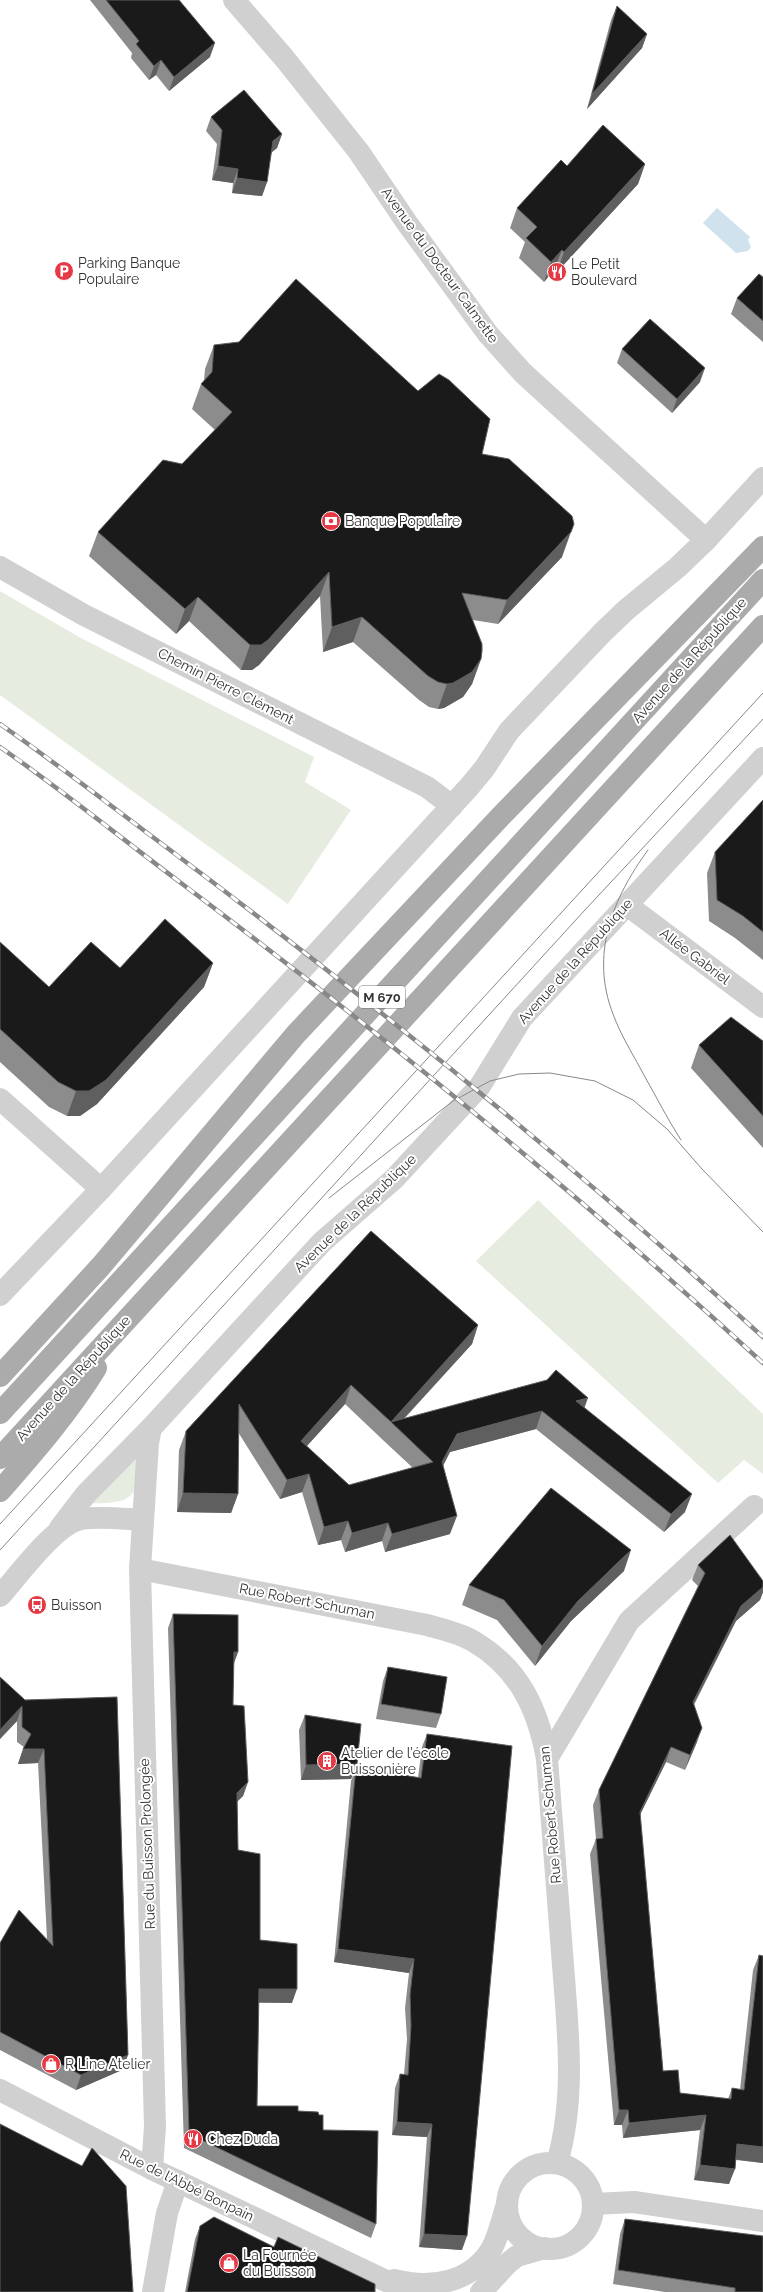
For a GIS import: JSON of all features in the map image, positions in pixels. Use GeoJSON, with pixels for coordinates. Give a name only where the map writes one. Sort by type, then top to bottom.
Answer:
{"type":"FeatureCollection","features":[{"type":"Feature","properties":{"kind":"main road"},"geometry":{"type":"LineString","coordinates":[[0,1376],[101,1266],[302,1029],[502,814],[763,547]]}},
{"type":"Feature","properties":{"kind":"main road","name":"Avenue de la République"},"geometry":{"type":"LineString","coordinates":[[0,1413],[763,580]]}},
{"type":"Feature","properties":{"kind":"main road","name":"Avenue de la République"},"geometry":{"type":"LineString","coordinates":[[0,1458],[763,626]]}},
{"type":"Feature","properties":{"kind":"main road"},"geometry":{"type":"LineString","coordinates":[[0,1491],[49,1435],[79,1396],[124,1323]]}},
{"type":"Feature","properties":{"kind":"street","name":"Avenue du Docteur Calmette"},"geometry":{"type":"LineString","coordinates":[[234,0],[280,53],[359,152],[411,230],[488,334],[523,373],[706,540]]}},
{"type":"Feature","properties":{"kind":"street"},"geometry":{"type":"LineString","coordinates":[[0,1295],[101,1189],[452,806],[484,769],[509,731],[626,610],[678,567],[706,540],[763,478]]}},
{"type":"Feature","properties":{"kind":"street","name":"Chemin Pierre Clément"},"geometry":{"type":"LineString","coordinates":[[0,567],[84,615],[426,787],[452,806]]}},
{"type":"Feature","properties":{"kind":"street","name":"Avenue de la République"},"geometry":{"type":"LineString","coordinates":[[57,1532],[86,1494],[151,1428],[322,1242],[394,1179],[475,1091],[491,1071],[522,1018],[763,758]]}},
{"type":"Feature","properties":{"kind":"street","name":"Allée Gabriel"},"geometry":{"type":"LineString","coordinates":[[627,905],[763,1007]]}},
{"type":"Feature","properties":{"kind":"street"},"geometry":{"type":"LineString","coordinates":[[0,1099],[101,1189]]}},
{"type":"Feature","properties":{"kind":"street"},"geometry":{"type":"LineString","coordinates":[[0,1596],[57,1532],[72,1522],[81,1519],[143,1520],[148,1443],[151,1428]]}},
{"type":"Feature","properties":{"kind":"street"},"geometry":{"type":"LineString","coordinates":[[547,1759],[629,1621],[754,1506]]}},
{"type":"Feature","properties":{"kind":"street","name":"Rue du Buisson Prolongée"},"geometry":{"type":"LineString","coordinates":[[143,1520],[140,1569],[154,2126],[152,2169]]}},
{"type":"Feature","properties":{"kind":"street","name":"Rue Robert Schuman"},"geometry":{"type":"LineString","coordinates":[[140,1569],[427,1625],[472,1640],[489,1652],[507,1668],[530,1700],[539,1722],[547,1759],[569,2048],[565,2130],[557,2163]]}},
{"type":"Feature","properties":{"kind":"street","name":"Rue de l'Abbé Bonpain"},"geometry":{"type":"LineString","coordinates":[[0,2090],[152,2169],[409,2292]]}},
{"type":"Feature","properties":{"kind":"street"},"geometry":{"type":"LineString","coordinates":[[481,2292],[506,2264],[517,2256],[545,2248],[559,2247],[579,2237],[591,2219],[592,2204],[590,2190],[582,2177],[570,2168],[557,2163],[542,2163],[523,2172],[514,2183],[507,2203],[508,2217],[514,2230],[530,2244],[545,2248]]}},
{"type":"Feature","properties":{"kind":"street"},"geometry":{"type":"LineString","coordinates":[[153,2292],[167,2213],[178,2181]]}},
{"type":"Feature","properties":{"kind":"street"},"geometry":{"type":"LineString","coordinates":[[592,2204],[634,2202],[763,2221]]}},
{"type":"Feature","properties":{"kind":"street","name":"Rue de l'Abbé Bonpain"},"geometry":{"type":"LineString","coordinates":[[375,2276],[422,2285],[438,2285],[456,2280],[474,2268],[492,2248],[507,2203]]}},
{"type":"Feature","properties":{"kind":"shaded area"},"geometry":{"type":"Polygon","coordinates":[[[0,591],[79,637],[314,757],[305,782],[351,810],[288,904],[0,695],[0,591]]]}},
{"type":"Feature","properties":{"kind":"shaded area"},"geometry":{"type":"Polygon","coordinates":[[[538,1200],[763,1414],[763,1474],[744,1460],[718,1483],[476,1261],[538,1200]]]}},
{"type":"Feature","properties":{"kind":"shaded area"},"geometry":{"type":"Polygon","coordinates":[[[135,1452],[138,1467],[138,1479],[136,1488],[131,1495],[124,1500],[114,1502],[87,1503],[135,1452]]]}},
{"type":"Feature","properties":{"kind":"water"},"geometry":{"type":"Polygon","coordinates":[[[717,208],[750,237],[748,240],[751,247],[748,251],[736,253],[703,223],[717,208]]]}},
{"type":"Feature","properties":{"kind":"building"},"geometry":{"type":"Polygon","coordinates":[[[106,0],[179,0],[215,43],[174,77],[161,60],[154,66],[136,44],[139,41],[106,0]]]}},
{"type":"Feature","properties":{"kind":"building"},"geometry":{"type":"Polygon","coordinates":[[[617,6],[647,34],[592,94],[617,6]]]}},
{"type":"Feature","properties":{"kind":"building"},"geometry":{"type":"Polygon","coordinates":[[[244,90],[282,134],[273,141],[267,182],[237,178],[238,169],[218,166],[222,130],[211,117],[244,90]]]}},
{"type":"Feature","properties":{"kind":"building"},"geometry":{"type":"Polygon","coordinates":[[[603,125],[645,164],[564,252],[562,250],[551,262],[526,238],[537,227],[517,208],[561,160],[567,166],[603,125]]]}},
{"type":"Feature","properties":{"kind":"building"},"geometry":{"type":"Polygon","coordinates":[[[759,274],[763,277],[763,321],[737,298],[759,274]]]}},
{"type":"Feature","properties":{"kind":"building","name":"Banque Populaire"},"geometry":{"type":"Polygon","coordinates":[[[296,279],[418,391],[439,374],[449,380],[490,419],[482,454],[509,459],[572,516],[574,524],[571,532],[507,600],[462,593],[482,644],[482,651],[481,659],[472,672],[453,683],[447,684],[438,682],[428,676],[362,617],[332,627],[329,572],[268,640],[261,645],[250,645],[198,597],[185,609],[98,532],[163,460],[182,464],[232,412],[201,384],[212,372],[214,345],[239,342],[296,279]]]}},
{"type":"Feature","properties":{"kind":"building"},"geometry":{"type":"Polygon","coordinates":[[[650,319],[705,368],[677,399],[622,349],[650,319]]]}},
{"type":"Feature","properties":{"kind":"building"},"geometry":{"type":"Polygon","coordinates":[[[763,800],[763,932],[743,916],[717,900],[715,852],[763,800]]]}},
{"type":"Feature","properties":{"kind":"building"},"geometry":{"type":"Polygon","coordinates":[[[165,919],[213,963],[106,1080],[89,1091],[76,1091],[58,1082],[0,1029],[0,942],[49,987],[91,942],[120,968],[165,919]]]}},
{"type":"Feature","properties":{"kind":"building"},"geometry":{"type":"Polygon","coordinates":[[[731,1017],[763,1041],[763,1116],[699,1045],[731,1017]]]}},
{"type":"Feature","properties":{"kind":"building"},"geometry":{"type":"Polygon","coordinates":[[[371,1231],[478,1325],[391,1422],[547,1380],[556,1370],[588,1398],[576,1401],[692,1494],[671,1514],[542,1411],[457,1434],[442,1462],[457,1516],[392,1534],[388,1523],[352,1533],[348,1521],[324,1527],[309,1474],[287,1480],[239,1404],[238,1494],[183,1493],[186,1431],[371,1231]],[[351,1385],[301,1441],[349,1485],[433,1462],[351,1385]]]}},
{"type":"Feature","properties":{"kind":"building"},"geometry":{"type":"Polygon","coordinates":[[[551,1488],[631,1550],[578,1601],[542,1646],[504,1600],[469,1585],[551,1488]]]}},
{"type":"Feature","properties":{"kind":"building"},"geometry":{"type":"Polygon","coordinates":[[[730,1535],[763,1581],[763,1587],[741,1606],[693,1702],[702,1728],[690,1755],[671,1747],[640,1812],[663,2071],[678,2070],[680,2093],[731,2099],[732,2088],[744,2090],[759,1955],[763,1956],[763,2147],[737,2144],[735,2169],[700,2165],[706,2115],[629,2123],[628,2110],[619,2110],[596,1839],[603,1838],[599,1790],[705,1573],[698,1565],[730,1535]]]}},
{"type":"Feature","properties":{"kind":"building"},"geometry":{"type":"Polygon","coordinates":[[[173,1614],[238,1615],[238,1652],[234,1652],[233,1705],[244,1706],[248,1782],[237,1793],[238,1850],[260,1854],[260,1940],[297,1944],[297,1989],[259,1989],[257,2106],[298,2106],[298,2111],[318,2112],[319,2115],[323,2115],[323,2130],[378,2131],[376,2224],[189,2134],[173,1614]]]}},
{"type":"Feature","properties":{"kind":"building"},"geometry":{"type":"Polygon","coordinates":[[[388,1667],[447,1677],[441,1714],[381,1704],[388,1667]]]}},
{"type":"Feature","properties":{"kind":"building"},"geometry":{"type":"Polygon","coordinates":[[[0,1677],[25,1700],[117,1697],[128,2055],[81,2075],[0,2032],[0,1943],[19,1910],[53,1946],[44,1749],[23,1749],[31,1734],[22,1727],[22,1706],[0,1730],[0,1677]]]}},
{"type":"Feature","properties":{"kind":"building"},"geometry":{"type":"Polygon","coordinates":[[[305,1715],[361,1724],[357,1764],[306,1765],[305,1715]]]}},
{"type":"Feature","properties":{"kind":"building"},"geometry":{"type":"Polygon","coordinates":[[[427,1734],[512,1746],[467,2236],[424,2234],[432,2124],[397,2122],[400,2074],[408,2075],[411,2026],[410,1995],[414,1959],[338,1949],[356,1767],[421,1778],[427,1734]]]}},
{"type":"Feature","properties":{"kind":"building"},"geometry":{"type":"Polygon","coordinates":[[[0,2124],[82,2166],[92,2148],[126,2186],[133,2292],[0,2292],[0,2124]]]}},
{"type":"Feature","properties":{"kind":"building"},"geometry":{"type":"Polygon","coordinates":[[[214,2217],[274,2247],[278,2237],[375,2284],[375,2292],[187,2292],[200,2226],[214,2217]]]}},
{"type":"Feature","properties":{"kind":"building"},"geometry":{"type":"Polygon","coordinates":[[[625,2219],[763,2236],[763,2292],[735,2292],[735,2288],[618,2270],[625,2219]]]}},
{"type":"Feature","properties":{"kind":"tram line"},"geometry":{"type":"LineString","coordinates":[[0,1524],[763,693]]}},
{"type":"Feature","properties":{"kind":"tram line"},"geometry":{"type":"LineString","coordinates":[[0,1550],[584,911],[763,719]]}},
{"type":"Feature","properties":{"kind":"tram line"},"geometry":{"type":"LineString","coordinates":[[648,850],[624,888],[608,928],[604,949],[606,992],[613,1014],[628,1046],[681,1140]]}},
{"type":"Feature","properties":{"kind":"tram line"},"geometry":{"type":"LineString","coordinates":[[329,1198],[453,1101],[490,1081],[519,1074],[550,1073],[595,1081],[633,1100],[667,1129],[702,1169],[763,1232]]}},
{"type":"Feature","properties":{"kind":"railway"},"geometry":{"type":"LineString","coordinates":[[0,724],[66,771],[250,910],[400,1028],[548,1149],[692,1273],[763,1337]]}},
{"type":"Feature","properties":{"kind":"railway"},"geometry":{"type":"LineString","coordinates":[[0,747],[69,797],[405,1056],[551,1176],[763,1363]]}},
{"type":"Feature","properties":{"kind":"place","name":"Parking Banque Populaire"},"geometry":{"type":"Point","coordinates":[64,271]}},
{"type":"Feature","properties":{"kind":"place","name":"Le Petit Boulevard"},"geometry":{"type":"Point","coordinates":[557,272]}},
{"type":"Feature","properties":{"kind":"place","name":"Banque Populaire"},"geometry":{"type":"Point","coordinates":[331,521]}},
{"type":"Feature","properties":{"kind":"place","name":"Buisson"},"geometry":{"type":"Point","coordinates":[37,1605]}},
{"type":"Feature","properties":{"kind":"place","name":"Atelier de l'école Buissonière"},"geometry":{"type":"Point","coordinates":[327,1761]}},
{"type":"Feature","properties":{"kind":"place","name":"R Line Atelier"},"geometry":{"type":"Point","coordinates":[51,2064]}},
{"type":"Feature","properties":{"kind":"place","name":"Chez Duda"},"geometry":{"type":"Point","coordinates":[193,2139]}},
{"type":"Feature","properties":{"kind":"place","name":"La Fournée du Buisson"},"geometry":{"type":"Point","coordinates":[229,2263]}}]}
